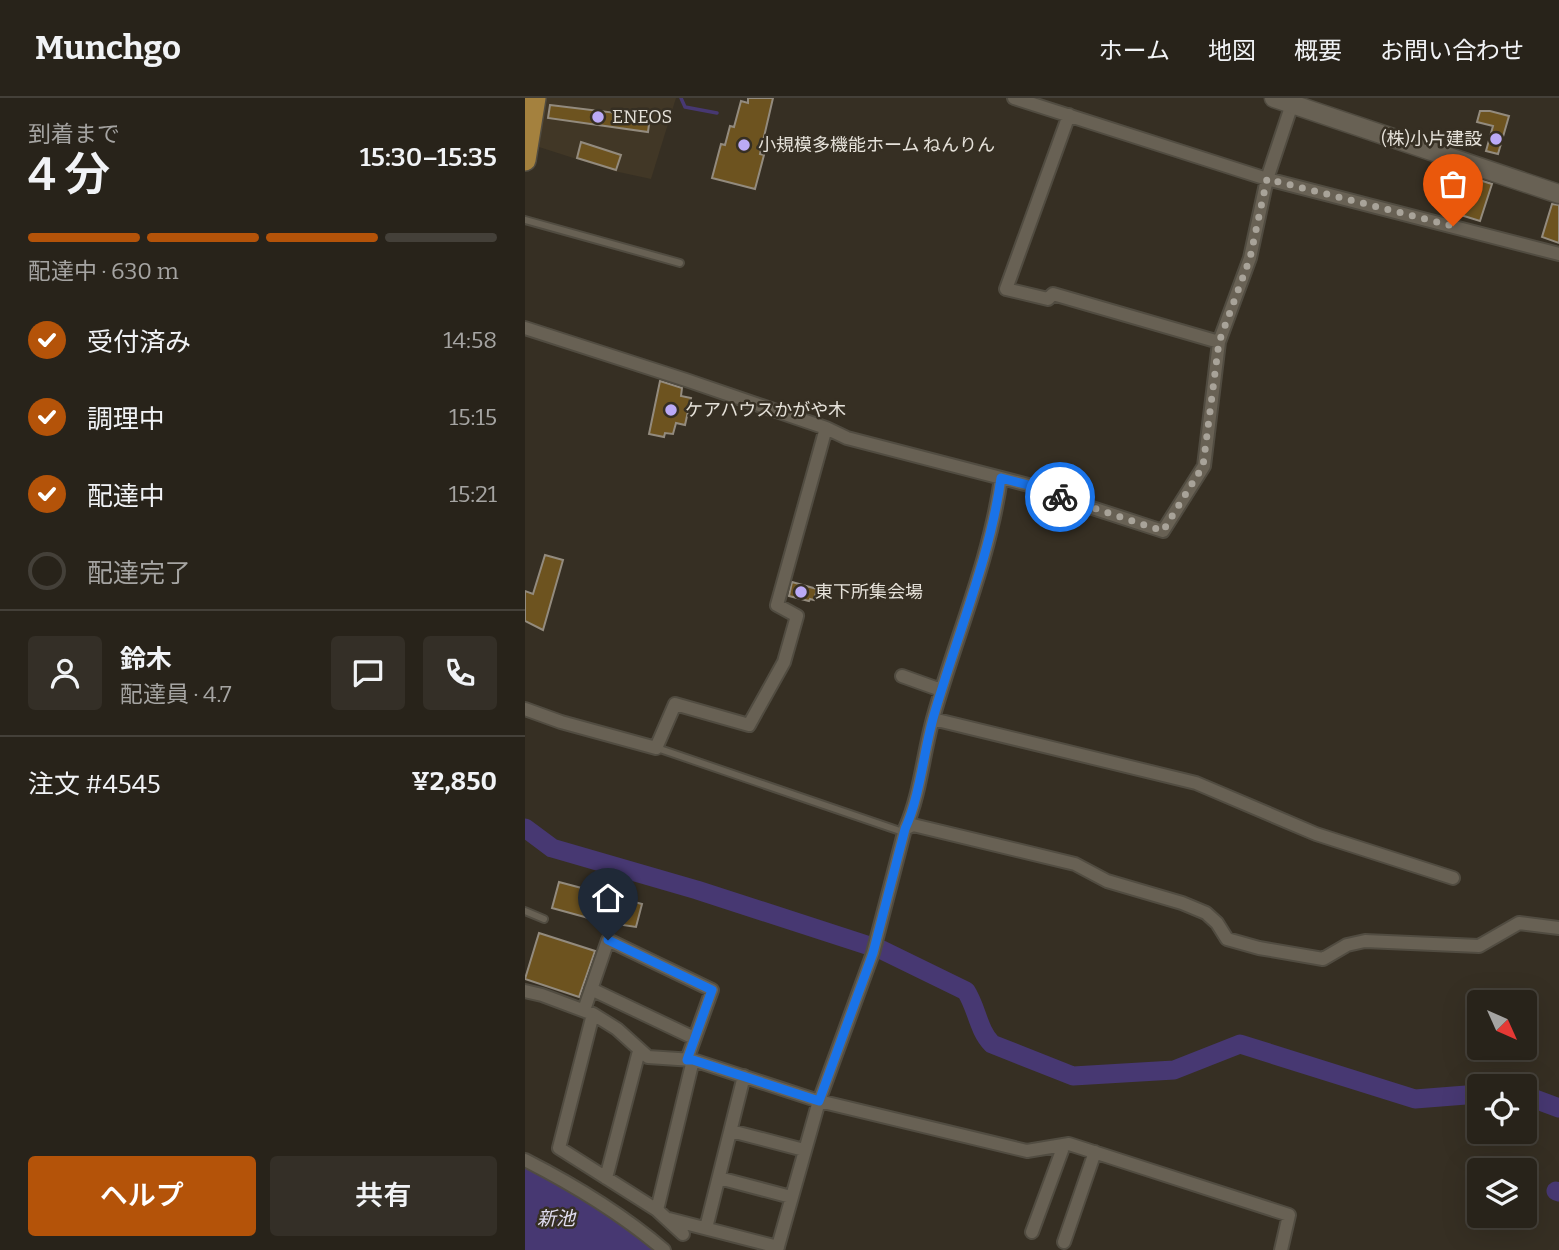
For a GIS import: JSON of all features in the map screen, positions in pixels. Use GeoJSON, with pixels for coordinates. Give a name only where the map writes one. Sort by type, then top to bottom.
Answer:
{"type":"FeatureCollection","features":[{"type":"Feature","properties":{"kind":"highway"},"geometry":{"type":"LineString","coordinates":[[525,160],[535,98]]}},
{"type":"Feature","properties":{"kind":"main road"},"geometry":{"type":"LineString","coordinates":[[1274,98],[1294,101],[1559,194]]}},
{"type":"Feature","properties":{"kind":"street"},"geometry":{"type":"LineString","coordinates":[[1014,98],[1267,179],[1559,254]]}},
{"type":"Feature","properties":{"kind":"street"},"geometry":{"type":"LineString","coordinates":[[525,328],[686,380],[847,438],[1036,487],[1043,492],[1163,531],[1203,466],[1219,342],[1250,258],[1267,179],[1294,101]]}},
{"type":"Feature","properties":{"kind":"street"},"geometry":{"type":"LineString","coordinates":[[1069,116],[1006,289],[1048,299],[1053,294],[1219,342]]}},
{"type":"Feature","properties":{"kind":"street"},"geometry":{"type":"LineString","coordinates":[[525,709],[561,723],[656,748],[675,704],[749,725],[784,662],[796,617],[777,605],[826,429]]}},
{"type":"Feature","properties":{"kind":"street"},"geometry":{"type":"LineString","coordinates":[[661,1214],[777,1248],[819,1101],[874,949],[903,831],[914,810],[941,690],[996,514],[1001,478]]}},
{"type":"Feature","properties":{"kind":"street"},"geometry":{"type":"LineString","coordinates":[[902,676],[941,690]]}},
{"type":"Feature","properties":{"kind":"street"},"geometry":{"type":"LineString","coordinates":[[933,719],[1196,783],[1316,834],[1453,878]]}},
{"type":"Feature","properties":{"kind":"street"},"geometry":{"type":"LineString","coordinates":[[903,831],[912,825],[1075,864],[1107,881],[1182,903],[1206,913],[1217,923],[1227,939],[1259,948],[1323,959],[1347,945],[1365,941],[1479,946],[1519,923],[1559,928]]}},
{"type":"Feature","properties":{"kind":"street"},"geometry":{"type":"LineString","coordinates":[[661,1214],[694,1038],[712,990],[608,940],[591,989],[559,1148],[661,1214],[683,1234]]}},
{"type":"Feature","properties":{"kind":"street"},"geometry":{"type":"LineString","coordinates":[[591,989],[694,1038]]}},
{"type":"Feature","properties":{"kind":"street"},"geometry":{"type":"LineString","coordinates":[[525,991],[588,1012],[617,1029],[648,1057],[690,1060],[819,1101],[1027,1151],[1069,1144],[1289,1215],[1281,1250]]}},
{"type":"Feature","properties":{"kind":"street"},"geometry":{"type":"LineString","coordinates":[[607,1178],[639,1051]]}},
{"type":"Feature","properties":{"kind":"street"},"geometry":{"type":"LineString","coordinates":[[706,1228],[744,1076]]}},
{"type":"Feature","properties":{"kind":"street"},"geometry":{"type":"LineString","coordinates":[[731,1131],[804,1150]]}},
{"type":"Feature","properties":{"kind":"street"},"geometry":{"type":"LineString","coordinates":[[1033,1232],[1041,1198],[1064,1145]]}},
{"type":"Feature","properties":{"kind":"street"},"geometry":{"type":"LineString","coordinates":[[1064,1242],[1095,1152]]}},
{"type":"Feature","properties":{"kind":"street"},"geometry":{"type":"LineString","coordinates":[[525,1160],[603,1205],[664,1250]]}},
{"type":"Feature","properties":{"kind":"street"},"geometry":{"type":"LineString","coordinates":[[719,1178],[791,1197]]}},
{"type":"Feature","properties":{"kind":"lane"},"geometry":{"type":"LineString","coordinates":[[525,220],[680,263]]}},
{"type":"Feature","properties":{"kind":"lane"},"geometry":{"type":"LineString","coordinates":[[656,748],[903,831]]}},
{"type":"Feature","properties":{"kind":"lane"},"geometry":{"type":"LineString","coordinates":[[525,911],[544,919]]}},
{"type":"Feature","properties":{"kind":"shaded area"},"geometry":{"type":"Polygon","coordinates":[[[546,98],[676,98],[651,179],[614,171],[539,147],[546,98]]]}},
{"type":"Feature","properties":{"kind":"water","name":"新池"},"geometry":{"type":"Polygon","coordinates":[[[525,1166],[589,1201],[658,1250],[525,1250],[525,1166]]]}},
{"type":"Feature","properties":{"kind":"building","name":"小規模多機能ホーム ねんりん"},"geometry":{"type":"Polygon","coordinates":[[[748,98],[773,98],[760,154],[764,155],[755,189],[712,178],[721,144],[725,145],[730,126],[734,127],[741,101],[748,103],[748,98]]]}},
{"type":"Feature","properties":{"kind":"building"},"geometry":{"type":"Polygon","coordinates":[[[550,105],[650,117],[648,132],[548,118],[550,105]]]}},
{"type":"Feature","properties":{"kind":"building","name":"(株)小片建設"},"geometry":{"type":"Polygon","coordinates":[[[1480,111],[1509,116],[1498,154],[1486,151],[1493,126],[1477,122],[1480,111]]]}},
{"type":"Feature","properties":{"kind":"building"},"geometry":{"type":"Polygon","coordinates":[[[581,142],[621,155],[616,170],[577,158],[581,142]]]}},
{"type":"Feature","properties":{"kind":"building"},"geometry":{"type":"Polygon","coordinates":[[[1460,174],[1492,184],[1480,221],[1448,211],[1460,174]]]}},
{"type":"Feature","properties":{"kind":"building"},"geometry":{"type":"Polygon","coordinates":[[[1552,204],[1559,205],[1559,243],[1542,237],[1552,204]]]}},
{"type":"Feature","properties":{"kind":"building","name":"ケアハウスかがや木"},"geometry":{"type":"Polygon","coordinates":[[[660,381],[682,388],[681,396],[691,398],[685,425],[676,423],[673,434],[665,433],[664,437],[649,434],[660,381]]]}},
{"type":"Feature","properties":{"kind":"building"},"geometry":{"type":"Polygon","coordinates":[[[545,555],[563,560],[543,630],[525,621],[525,591],[533,594],[545,555]]]}},
{"type":"Feature","properties":{"kind":"building","name":"東下所集会場"},"geometry":{"type":"Polygon","coordinates":[[[792,582],[817,589],[814,600],[789,596],[792,582]]]}},
{"type":"Feature","properties":{"kind":"building"},"geometry":{"type":"Polygon","coordinates":[[[559,882],[642,904],[636,927],[603,922],[552,908],[559,882]]]}},
{"type":"Feature","properties":{"kind":"building"},"geometry":{"type":"Polygon","coordinates":[[[539,933],[595,951],[579,997],[525,979],[539,933]]]}},
{"type":"Feature","properties":{"kind":"waterway"},"geometry":{"type":"LineString","coordinates":[[681,98],[685,107],[717,113]]}},
{"type":"Feature","properties":{"kind":"waterway"},"geometry":{"type":"LineString","coordinates":[[525,828],[552,848],[697,890],[882,950],[966,991],[992,1044],[1073,1076],[1174,1070],[1240,1044],[1415,1099],[1467,1095]]}},
{"type":"Feature","properties":{"kind":"waterway"},"geometry":{"type":"LineString","coordinates":[[1537,1100],[1559,1108]]}},
{"type":"Feature","properties":{"kind":"way so far"},"geometry":{"type":"LineString","coordinates":[[1060,497],[1163,531],[1203,466],[1219,342],[1250,258],[1267,179],[1453,226]]}},
{"type":"Feature","properties":{"kind":"place","name":"ENEOS"},"geometry":{"type":"Point","coordinates":[598,117]}},
{"type":"Feature","properties":{"kind":"place","name":"(株)小片建設"},"geometry":{"type":"Point","coordinates":[1496,139]}},
{"type":"Feature","properties":{"kind":"place","name":"小規模多機能ホーム ねんりん"},"geometry":{"type":"Point","coordinates":[744,145]}},
{"type":"Feature","properties":{"kind":"place","name":"ケアハウスかがや木"},"geometry":{"type":"Point","coordinates":[671,410]}},
{"type":"Feature","properties":{"kind":"place","name":"東下所集会場"},"geometry":{"type":"Point","coordinates":[801,592]}},
{"type":"Feature","properties":{"kind":"route"},"geometry":{"type":"LineString","coordinates":[[608,940],[712,990],[687,1060],[819,1101],[873,953],[905,829],[914,810],[933,719],[996,514],[1001,478],[1036,487],[1060,497]]}}]}
